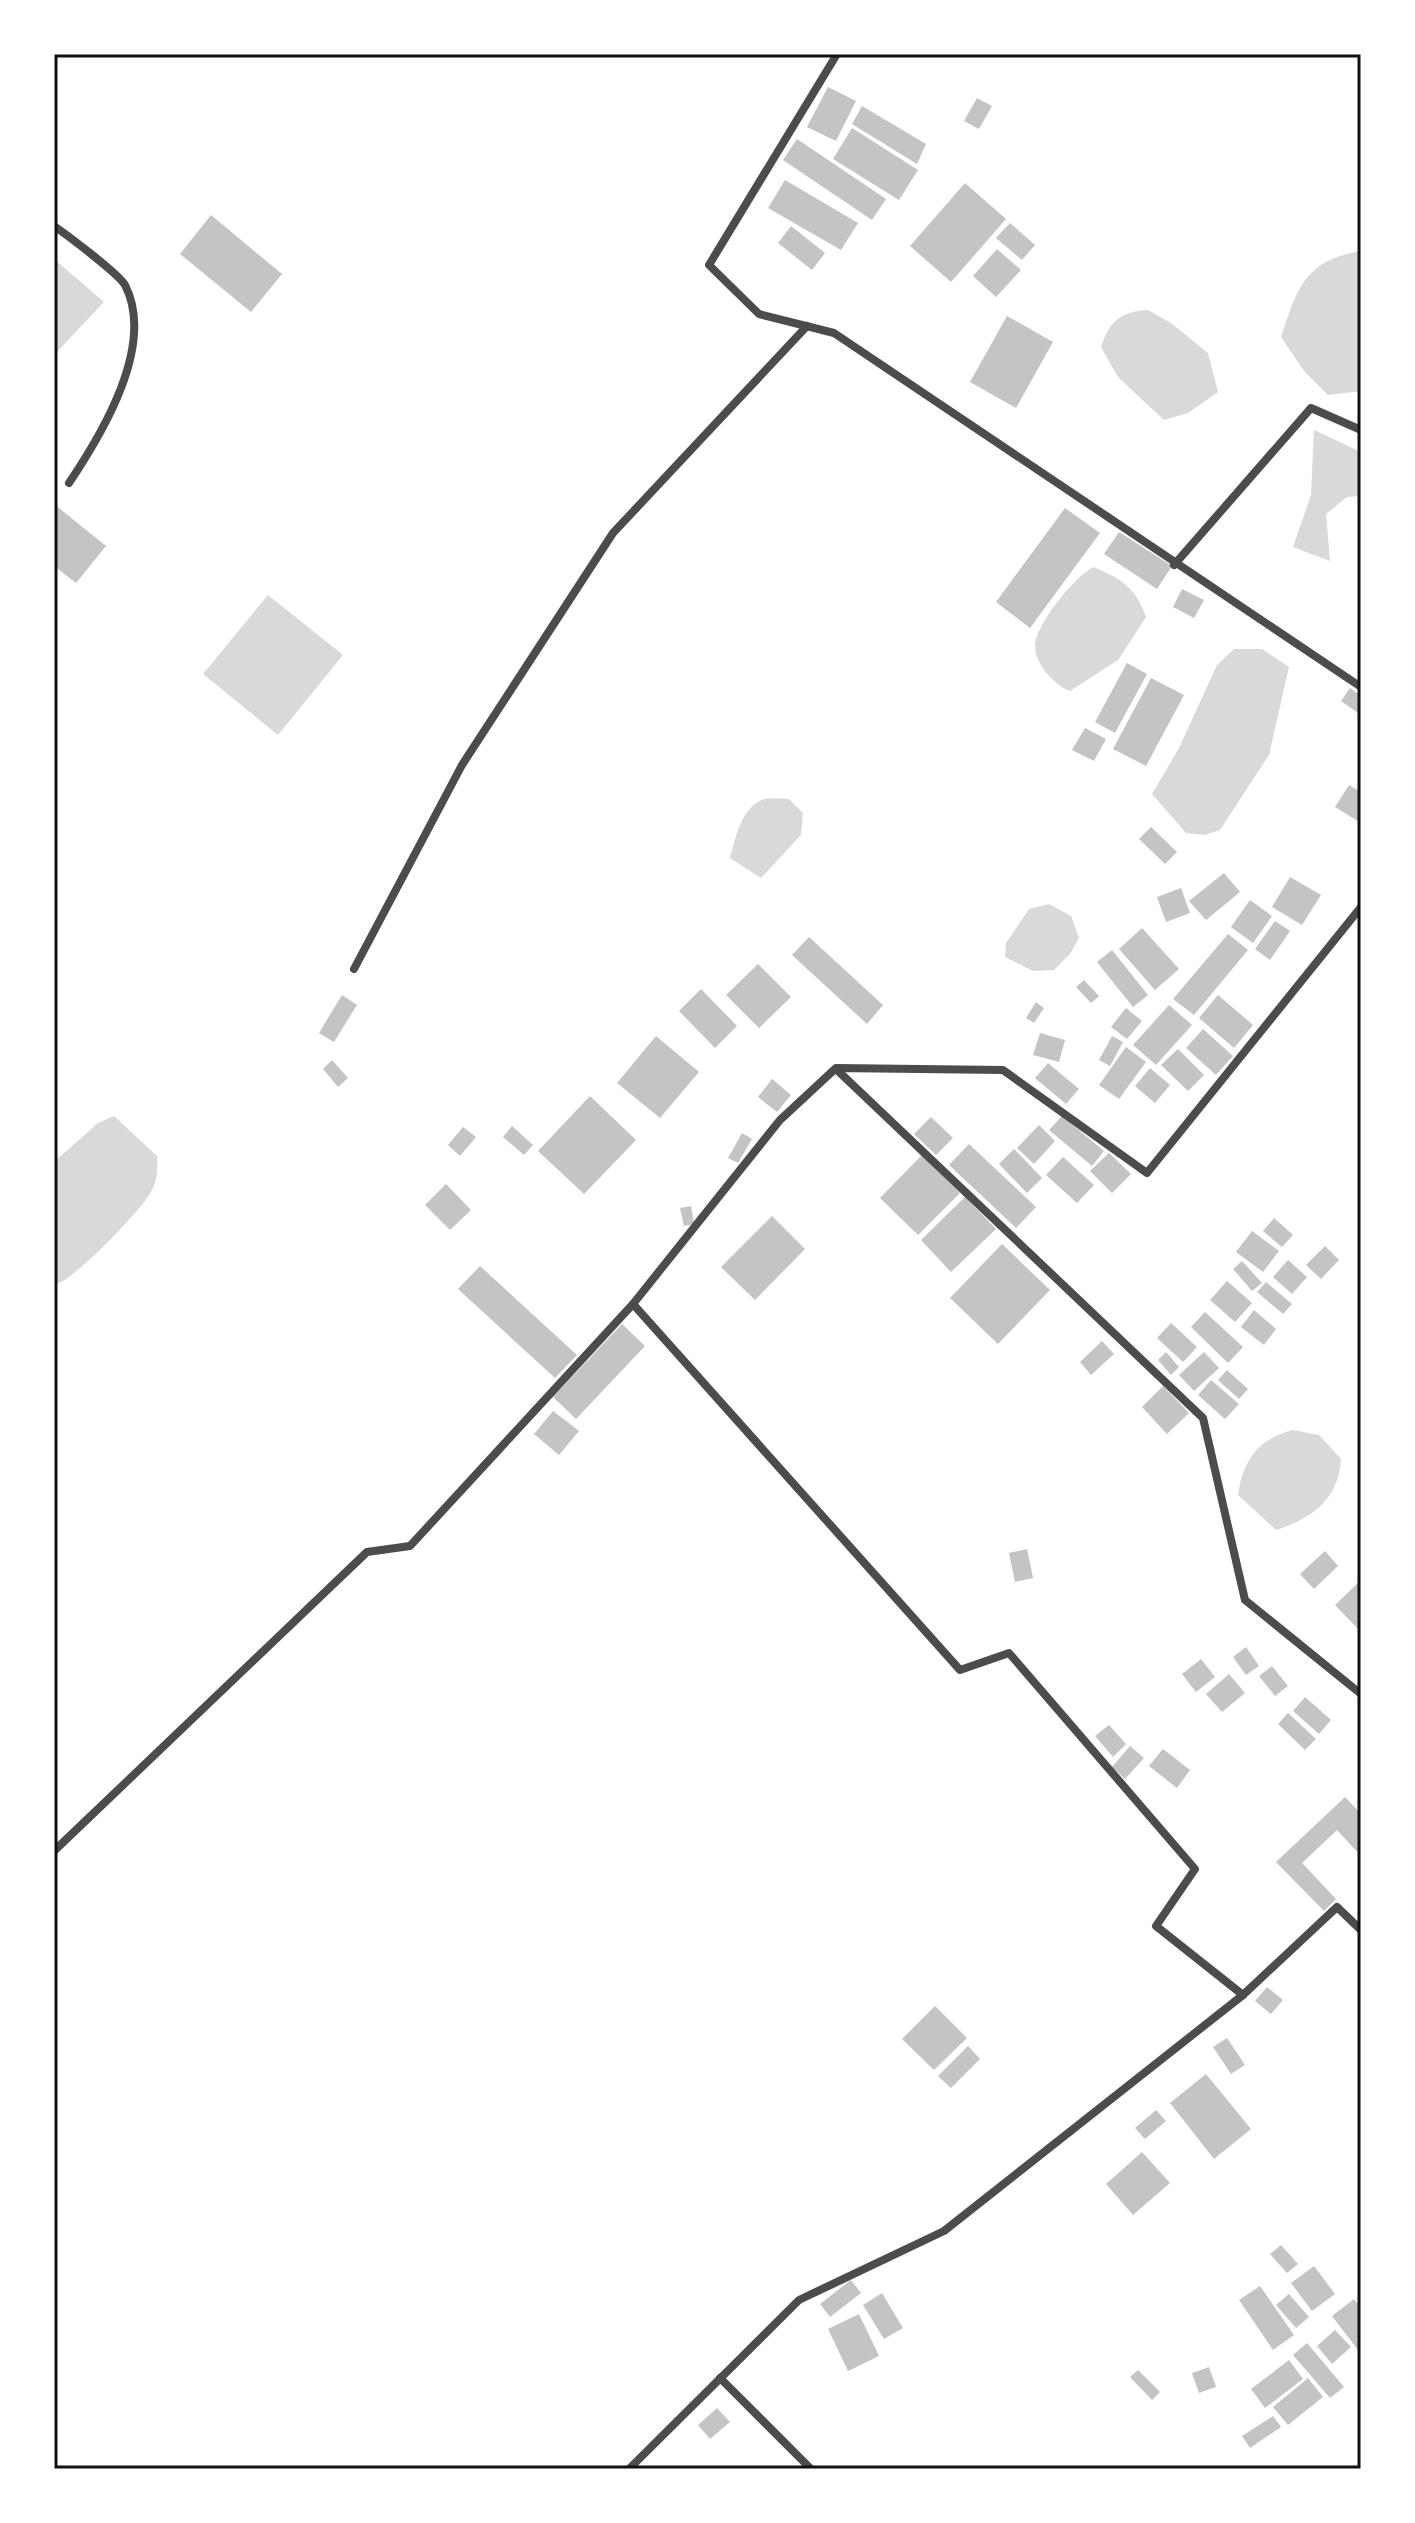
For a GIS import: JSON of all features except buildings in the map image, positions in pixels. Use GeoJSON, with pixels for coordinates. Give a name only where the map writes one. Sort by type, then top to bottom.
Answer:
{"type":"FeatureCollection","features":[{"type":"Feature","properties":{"kind":"street"},"geometry":{"type":"LineString","coordinates":[[837,54],[709,265],[759,314],[834,333],[1174,565],[1361,687]]}},
{"type":"Feature","properties":{"kind":"street"},"geometry":{"type":"LineString","coordinates":[[54,226],[124,284],[136,335],[103,432],[69,483]]}},
{"type":"Feature","properties":{"kind":"street"},"geometry":{"type":"LineString","coordinates":[[354,969],[462,765],[613,533],[807,326]]}},
{"type":"Feature","properties":{"kind":"street"},"geometry":{"type":"LineString","coordinates":[[1174,565],[1311,408],[1361,430]]}},
{"type":"Feature","properties":{"kind":"street"},"geometry":{"type":"LineString","coordinates":[[54,1851],[367,1552],[410,1546],[633,1304],[780,1120],[836,1068],[1003,1070],[1147,1173],[1361,907]]}},
{"type":"Feature","properties":{"kind":"street"},"geometry":{"type":"LineString","coordinates":[[836,1068],[1203,1418],[1245,1600],[1361,1694]]}},
{"type":"Feature","properties":{"kind":"street"},"geometry":{"type":"LineString","coordinates":[[633,1304],[960,1670],[1009,1653],[1195,1869],[1156,1926],[1243,1995]]}},
{"type":"Feature","properties":{"kind":"street"},"geometry":{"type":"LineString","coordinates":[[629,2469],[799,2300],[944,2231],[1243,1995],[1337,1907],[1361,1930]]}},
{"type":"Feature","properties":{"kind":"street"},"geometry":{"type":"LineString","coordinates":[[720,2378],[811,2469]]}},
{"type":"Feature","properties":{"kind":"shaded area"},"geometry":{"type":"Polygon","coordinates":[[[1361,251],[1361,391],[1328,395],[1304,371],[1281,337],[1299,290],[1315,269],[1361,251]]]}},
{"type":"Feature","properties":{"kind":"shaded area"},"geometry":{"type":"Polygon","coordinates":[[[54,259],[104,302],[54,355],[54,259]]]}},
{"type":"Feature","properties":{"kind":"shaded area"},"geometry":{"type":"Polygon","coordinates":[[[1148,310],[1171,323],[1208,353],[1218,392],[1188,413],[1164,420],[1118,377],[1101,347],[1117,319],[1148,310]]]}},
{"type":"Feature","properties":{"kind":"shaded area"},"geometry":{"type":"Polygon","coordinates":[[[1314,430],[1361,452],[1361,496],[1347,497],[1326,514],[1330,561],[1293,547],[1311,495],[1314,430]]]}},
{"type":"Feature","properties":{"kind":"shaded area"},"geometry":{"type":"Polygon","coordinates":[[[1093,567],[1126,585],[1137,598],[1146,617],[1118,660],[1070,691],[1043,669],[1035,644],[1053,607],[1093,567]]]}},
{"type":"Feature","properties":{"kind":"shaded area"},"geometry":{"type":"Polygon","coordinates":[[[268,595],[343,655],[278,735],[203,674],[268,595]]]}},
{"type":"Feature","properties":{"kind":"shaded area"},"geometry":{"type":"Polygon","coordinates":[[[1234,649],[1262,649],[1289,667],[1269,755],[1220,830],[1204,835],[1186,833],[1152,794],[1179,748],[1217,665],[1234,649]]]}},
{"type":"Feature","properties":{"kind":"shaded area"},"geometry":{"type":"Polygon","coordinates":[[[768,799],[789,799],[803,813],[801,835],[761,878],[730,858],[737,834],[744,817],[755,804],[768,799]]]}},
{"type":"Feature","properties":{"kind":"shaded area"},"geometry":{"type":"Polygon","coordinates":[[[1049,904],[1071,916],[1079,938],[1070,954],[1054,970],[1033,971],[1005,957],[1006,943],[1029,909],[1049,904]]]}},
{"type":"Feature","properties":{"kind":"shaded area"},"geometry":{"type":"Polygon","coordinates":[[[114,1116],[157,1156],[155,1183],[147,1198],[117,1233],[75,1272],[54,1285],[54,1162],[98,1123],[114,1116]]]}},
{"type":"Feature","properties":{"kind":"shaded area"},"geometry":{"type":"Polygon","coordinates":[[[1293,1430],[1319,1435],[1341,1459],[1339,1473],[1329,1496],[1321,1505],[1301,1520],[1276,1530],[1238,1495],[1240,1483],[1248,1461],[1262,1445],[1293,1430]]]}}]}
